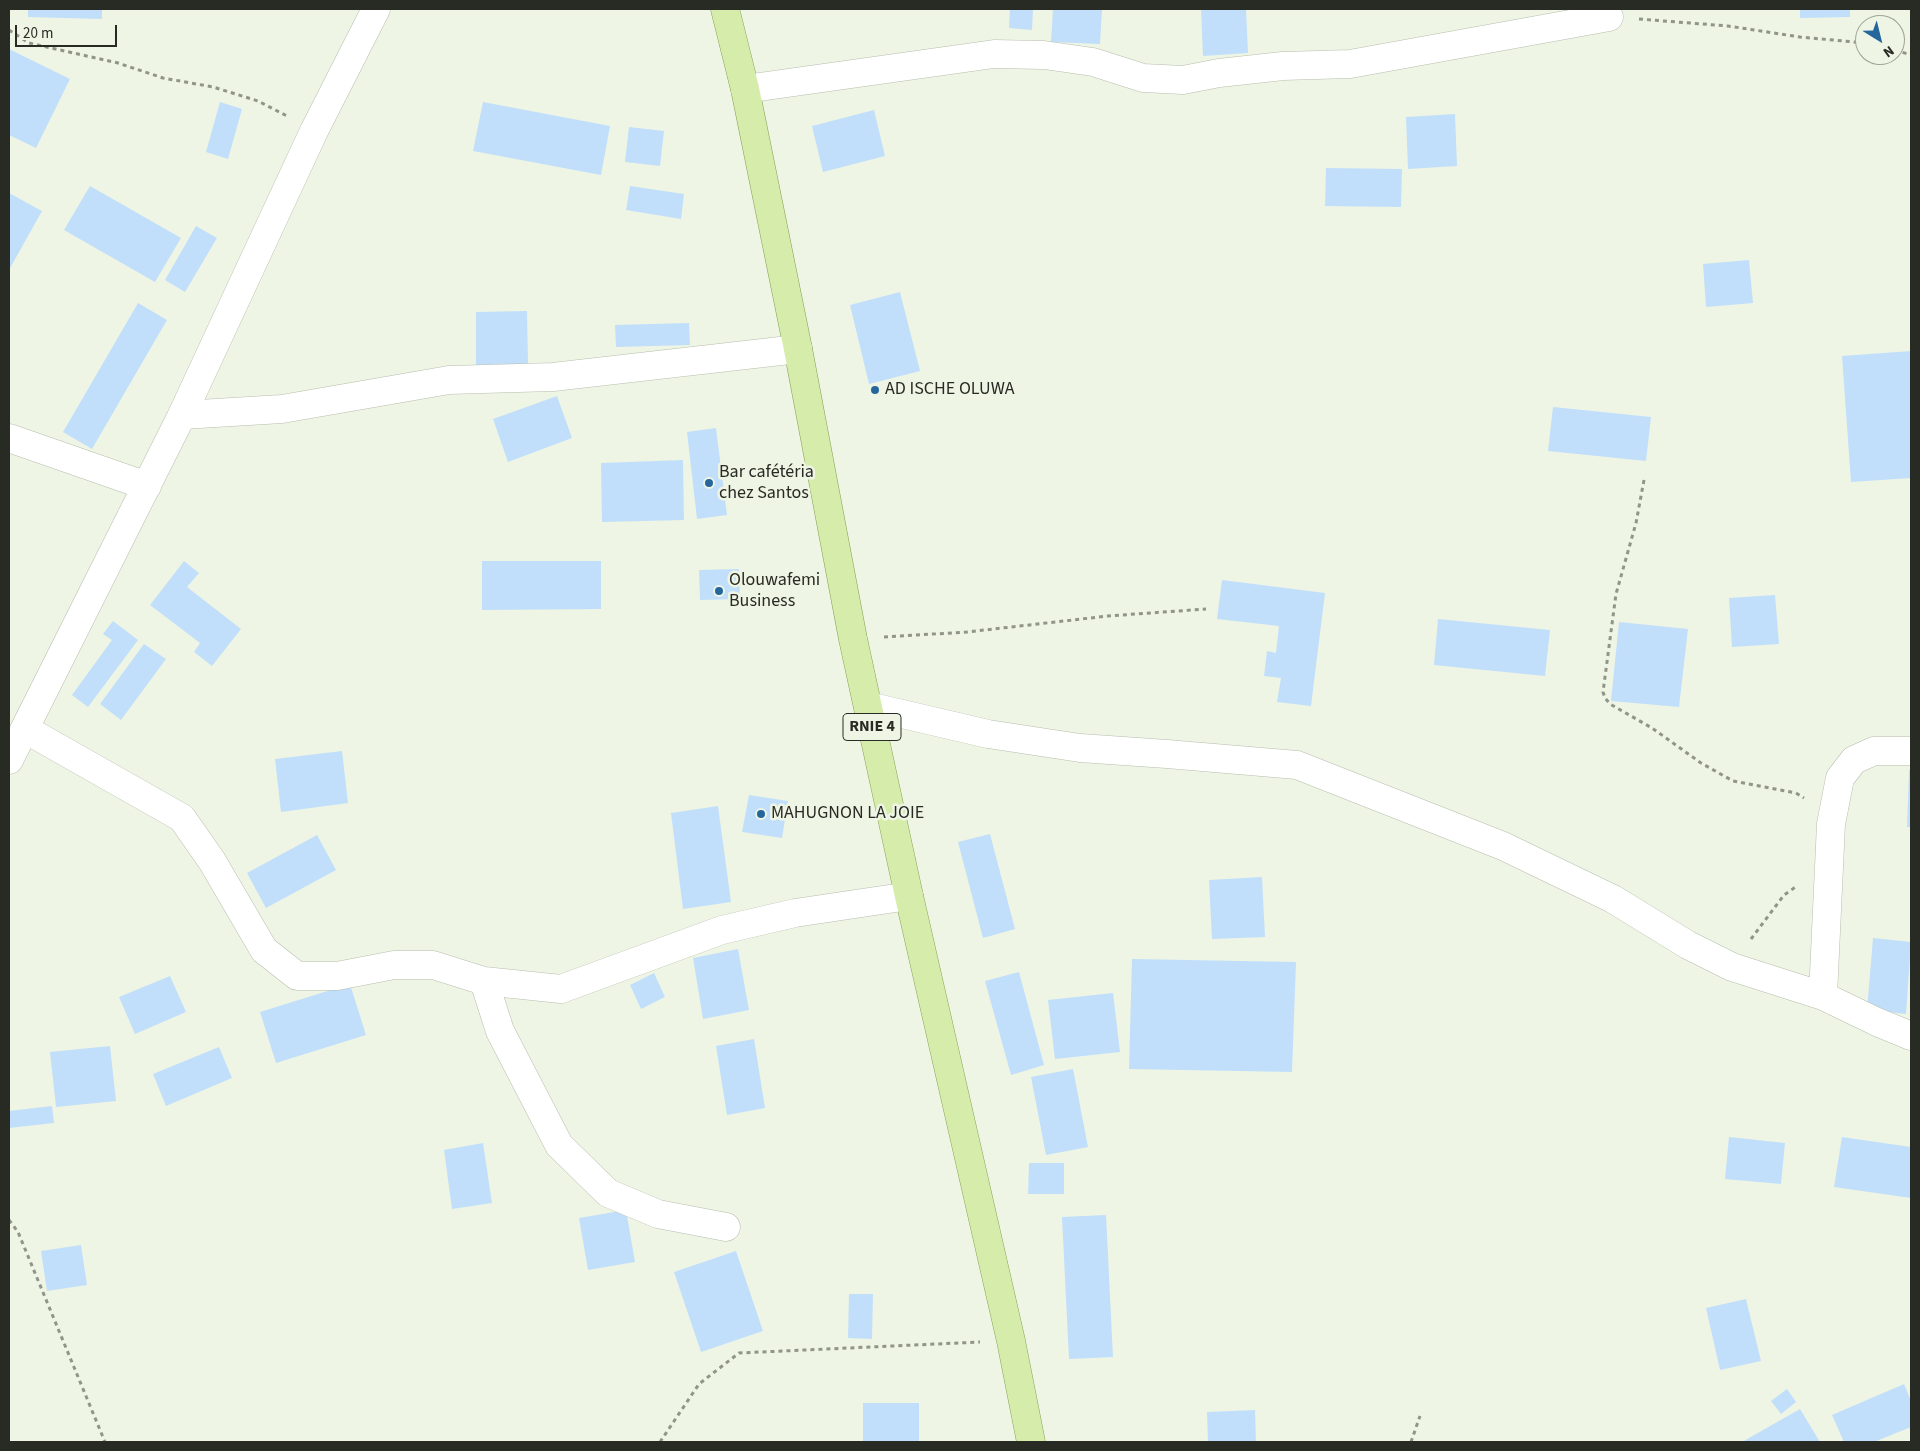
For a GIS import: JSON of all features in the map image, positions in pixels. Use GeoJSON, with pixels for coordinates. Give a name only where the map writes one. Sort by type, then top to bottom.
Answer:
{"type":"FeatureCollection","features":[{"type":"Feature","properties":{"kind":"main road","name":"RNIE 4"},"geometry":{"type":"LineString","coordinates":[[725,9],[745,89],[798,349],[853,639],[909,896],[1011,1341],[1030,1442]]}},
{"type":"Feature","properties":{"kind":"street"},"geometry":{"type":"LineString","coordinates":[[9,760],[182,415],[314,131],[376,9]]}},
{"type":"Feature","properties":{"kind":"street"},"geometry":{"type":"LineString","coordinates":[[745,89],[994,54],[1044,56],[1093,62],[1143,78],[1183,80],[1283,66],[1350,64],[1609,17]]}},
{"type":"Feature","properties":{"kind":"street"},"geometry":{"type":"LineString","coordinates":[[182,415],[282,409],[449,380],[553,377],[798,349]]}},
{"type":"Feature","properties":{"kind":"street"},"geometry":{"type":"LineString","coordinates":[[9,438],[147,486]]}},
{"type":"Feature","properties":{"kind":"street"},"geometry":{"type":"LineString","coordinates":[[868,706],[988,734],[1080,748],[1297,765],[1503,846],[1613,899],[1688,945],[1732,966],[1823,996],[1911,1036]]}},
{"type":"Feature","properties":{"kind":"street"},"geometry":{"type":"LineString","coordinates":[[25,729],[182,818],[212,861],[264,950],[297,976],[337,976],[394,965],[432,965],[484,980],[561,989],[722,930],[795,913],[909,896]]}},
{"type":"Feature","properties":{"kind":"street"},"geometry":{"type":"LineString","coordinates":[[1823,996],[1831,824],[1840,778],[1854,760],[1874,750],[1911,751]]}},
{"type":"Feature","properties":{"kind":"street"},"geometry":{"type":"LineString","coordinates":[[484,980],[500,1031],[559,1145],[608,1192],[658,1214],[726,1227]]}},
{"type":"Feature","properties":{"kind":"path"},"geometry":{"type":"LineString","coordinates":[[1609,17],[1728,26],[1800,37],[1855,42]]}},
{"type":"Feature","properties":{"kind":"path"},"geometry":{"type":"LineString","coordinates":[[9,30],[29,43],[118,64],[163,78],[213,87],[258,101],[314,131]]}},
{"type":"Feature","properties":{"kind":"path"},"geometry":{"type":"LineString","coordinates":[[1644,480],[1636,523],[1616,594],[1603,692],[1604,698],[1610,704],[1652,728],[1701,763],[1725,777],[1734,781],[1796,793],[1805,798],[1831,824]]}},
{"type":"Feature","properties":{"kind":"path"},"geometry":{"type":"LineString","coordinates":[[853,639],[966,632],[1108,616],[1206,609]]}},
{"type":"Feature","properties":{"kind":"path"},"geometry":{"type":"LineString","coordinates":[[1732,966],[1784,895],[1802,882],[1829,874]]}},
{"type":"Feature","properties":{"kind":"path"},"geometry":{"type":"LineString","coordinates":[[9,1220],[18,1232],[105,1442]]}},
{"type":"Feature","properties":{"kind":"path"},"geometry":{"type":"LineString","coordinates":[[660,1442],[699,1384],[739,1353],[1011,1341]]}},
{"type":"Feature","properties":{"kind":"path"},"geometry":{"type":"LineString","coordinates":[[1411,1442],[1420,1416]]}},
{"type":"Feature","properties":{"kind":"building"},"geometry":{"type":"Polygon","coordinates":[[[28,9],[102,9],[102,19],[28,17],[28,9]]]}},
{"type":"Feature","properties":{"kind":"building"},"geometry":{"type":"Polygon","coordinates":[[[1010,9],[1033,9],[1032,30],[1009,28],[1010,9]]]}},
{"type":"Feature","properties":{"kind":"building"},"geometry":{"type":"Polygon","coordinates":[[[1053,9],[1102,9],[1100,44],[1051,42],[1053,9]]]}},
{"type":"Feature","properties":{"kind":"building"},"geometry":{"type":"Polygon","coordinates":[[[1201,9],[1246,9],[1248,53],[1203,56],[1201,9]]]}},
{"type":"Feature","properties":{"kind":"building"},"geometry":{"type":"Polygon","coordinates":[[[1800,9],[1850,9],[1850,17],[1800,18],[1800,9]]]}},
{"type":"Feature","properties":{"kind":"building"},"geometry":{"type":"Polygon","coordinates":[[[9,49],[70,79],[36,148],[9,135],[9,49]]]}},
{"type":"Feature","properties":{"kind":"building"},"geometry":{"type":"Polygon","coordinates":[[[220,102],[242,109],[228,159],[206,152],[220,102]]]}},
{"type":"Feature","properties":{"kind":"building"},"geometry":{"type":"Polygon","coordinates":[[[483,102],[610,126],[601,175],[473,151],[483,102]]]}},
{"type":"Feature","properties":{"kind":"building"},"geometry":{"type":"Polygon","coordinates":[[[874,110],[885,156],[823,172],[812,126],[874,110]]]}},
{"type":"Feature","properties":{"kind":"building"},"geometry":{"type":"Polygon","coordinates":[[[1455,114],[1457,166],[1408,169],[1406,117],[1455,114]]]}},
{"type":"Feature","properties":{"kind":"building"},"geometry":{"type":"Polygon","coordinates":[[[629,127],[664,131],[660,166],[625,162],[629,127]]]}},
{"type":"Feature","properties":{"kind":"building"},"geometry":{"type":"Polygon","coordinates":[[[1326,168],[1402,169],[1401,207],[1325,206],[1326,168]]]}},
{"type":"Feature","properties":{"kind":"building"},"geometry":{"type":"Polygon","coordinates":[[[90,186],[181,238],[155,282],[64,230],[90,186]]]}},
{"type":"Feature","properties":{"kind":"building"},"geometry":{"type":"Polygon","coordinates":[[[630,186],[684,194],[681,219],[626,210],[630,186]]]}},
{"type":"Feature","properties":{"kind":"building"},"geometry":{"type":"Polygon","coordinates":[[[9,193],[42,211],[9,270],[9,193]]]}},
{"type":"Feature","properties":{"kind":"building"},"geometry":{"type":"Polygon","coordinates":[[[196,226],[217,238],[185,292],[165,280],[196,226]]]}},
{"type":"Feature","properties":{"kind":"building"},"geometry":{"type":"Polygon","coordinates":[[[1749,260],[1753,303],[1706,307],[1703,264],[1749,260]]]}},
{"type":"Feature","properties":{"kind":"building"},"geometry":{"type":"Polygon","coordinates":[[[900,292],[920,371],[869,384],[850,305],[900,292]]]}},
{"type":"Feature","properties":{"kind":"building"},"geometry":{"type":"Polygon","coordinates":[[[138,303],[167,320],[92,449],[63,432],[138,303]]]}},
{"type":"Feature","properties":{"kind":"building"},"geometry":{"type":"Polygon","coordinates":[[[527,311],[528,364],[476,365],[476,312],[527,311]]]}},
{"type":"Feature","properties":{"kind":"building"},"geometry":{"type":"Polygon","coordinates":[[[689,323],[690,345],[616,347],[615,325],[689,323]]]}},
{"type":"Feature","properties":{"kind":"building"},"geometry":{"type":"Polygon","coordinates":[[[1911,351],[1911,478],[1851,482],[1842,356],[1911,351]]]}},
{"type":"Feature","properties":{"kind":"building"},"geometry":{"type":"Polygon","coordinates":[[[557,396],[572,438],[508,462],[493,419],[557,396]]]}},
{"type":"Feature","properties":{"kind":"building"},"geometry":{"type":"Polygon","coordinates":[[[1553,407],[1651,417],[1646,461],[1548,451],[1553,407]]]}},
{"type":"Feature","properties":{"kind":"building"},"geometry":{"type":"Polygon","coordinates":[[[716,428],[727,515],[697,519],[687,432],[716,428]]]}},
{"type":"Feature","properties":{"kind":"building"},"geometry":{"type":"Polygon","coordinates":[[[683,460],[684,520],[602,522],[601,463],[683,460]]]}},
{"type":"Feature","properties":{"kind":"building"},"geometry":{"type":"Polygon","coordinates":[[[184,561],[199,573],[187,587],[241,629],[212,666],[194,652],[200,643],[150,605],[184,561]]]}},
{"type":"Feature","properties":{"kind":"building"},"geometry":{"type":"Polygon","coordinates":[[[482,561],[601,561],[601,609],[482,610],[482,561]]]}},
{"type":"Feature","properties":{"kind":"building"},"geometry":{"type":"Polygon","coordinates":[[[739,569],[740,599],[700,600],[699,570],[739,569]]]}},
{"type":"Feature","properties":{"kind":"building"},"geometry":{"type":"Polygon","coordinates":[[[1222,580],[1325,593],[1311,706],[1277,702],[1281,678],[1264,676],[1267,651],[1276,653],[1279,626],[1217,619],[1222,580]]]}},
{"type":"Feature","properties":{"kind":"building"},"geometry":{"type":"Polygon","coordinates":[[[1775,595],[1779,644],[1732,647],[1729,598],[1775,595]]]}},
{"type":"Feature","properties":{"kind":"building"},"geometry":{"type":"Polygon","coordinates":[[[1438,619],[1550,630],[1545,676],[1434,665],[1438,619]]]}},
{"type":"Feature","properties":{"kind":"building"},"geometry":{"type":"Polygon","coordinates":[[[113,621],[138,640],[88,707],[72,695],[112,640],[103,634],[113,621]]]}},
{"type":"Feature","properties":{"kind":"building"},"geometry":{"type":"Polygon","coordinates":[[[1619,622],[1688,629],[1679,707],[1611,701],[1619,622]]]}},
{"type":"Feature","properties":{"kind":"building"},"geometry":{"type":"Polygon","coordinates":[[[144,644],[166,659],[121,720],[100,704],[144,644]]]}},
{"type":"Feature","properties":{"kind":"building"},"geometry":{"type":"Polygon","coordinates":[[[342,751],[348,803],[281,812],[275,759],[342,751]]]}},
{"type":"Feature","properties":{"kind":"building"},"geometry":{"type":"Polygon","coordinates":[[[1909,770],[1911,770],[1911,827],[1907,827],[1909,770]]]}},
{"type":"Feature","properties":{"kind":"building"},"geometry":{"type":"Polygon","coordinates":[[[749,795],[788,801],[782,838],[742,832],[749,795]]]}},
{"type":"Feature","properties":{"kind":"building"},"geometry":{"type":"Polygon","coordinates":[[[718,806],[731,902],[683,909],[671,813],[718,806]]]}},
{"type":"Feature","properties":{"kind":"building"},"geometry":{"type":"Polygon","coordinates":[[[990,834],[1015,929],[983,938],[958,842],[990,834]]]}},
{"type":"Feature","properties":{"kind":"building"},"geometry":{"type":"Polygon","coordinates":[[[317,835],[336,870],[266,908],[247,873],[317,835]]]}},
{"type":"Feature","properties":{"kind":"building"},"geometry":{"type":"Polygon","coordinates":[[[1262,877],[1265,937],[1212,939],[1209,880],[1262,877]]]}},
{"type":"Feature","properties":{"kind":"building"},"geometry":{"type":"Polygon","coordinates":[[[1873,938],[1911,942],[1906,1014],[1867,1010],[1873,938]]]}},
{"type":"Feature","properties":{"kind":"building"},"geometry":{"type":"Polygon","coordinates":[[[738,949],[749,1010],[703,1019],[693,958],[738,949]]]}},
{"type":"Feature","properties":{"kind":"building"},"geometry":{"type":"Polygon","coordinates":[[[1132,959],[1296,962],[1292,1072],[1129,1069],[1132,959]]]}},
{"type":"Feature","properties":{"kind":"building"},"geometry":{"type":"Polygon","coordinates":[[[1019,972],[1044,1065],[1011,1075],[985,981],[1019,972]]]}},
{"type":"Feature","properties":{"kind":"building"},"geometry":{"type":"Polygon","coordinates":[[[654,973],[665,997],[641,1009],[630,985],[654,973]]]}},
{"type":"Feature","properties":{"kind":"building"},"geometry":{"type":"Polygon","coordinates":[[[170,976],[186,1012],[135,1034],[119,997],[170,976]]]}},
{"type":"Feature","properties":{"kind":"building"},"geometry":{"type":"Polygon","coordinates":[[[350,984],[366,1035],[276,1063],[260,1012],[350,984]]]}},
{"type":"Feature","properties":{"kind":"building"},"geometry":{"type":"Polygon","coordinates":[[[1113,993],[1120,1052],[1055,1059],[1048,1000],[1113,993]]]}},
{"type":"Feature","properties":{"kind":"building"},"geometry":{"type":"Polygon","coordinates":[[[754,1039],[765,1108],[727,1115],[716,1046],[754,1039]]]}},
{"type":"Feature","properties":{"kind":"building"},"geometry":{"type":"Polygon","coordinates":[[[110,1046],[116,1101],[56,1107],[50,1052],[110,1046]]]}},
{"type":"Feature","properties":{"kind":"building"},"geometry":{"type":"Polygon","coordinates":[[[219,1047],[232,1078],[166,1106],[153,1074],[219,1047]]]}},
{"type":"Feature","properties":{"kind":"building"},"geometry":{"type":"Polygon","coordinates":[[[1073,1069],[1088,1147],[1046,1155],[1031,1077],[1073,1069]]]}},
{"type":"Feature","properties":{"kind":"building"},"geometry":{"type":"Polygon","coordinates":[[[52,1106],[54,1123],[9,1128],[9,1111],[52,1106]]]}},
{"type":"Feature","properties":{"kind":"building"},"geometry":{"type":"Polygon","coordinates":[[[1729,1137],[1785,1143],[1781,1184],[1725,1179],[1729,1137]]]}},
{"type":"Feature","properties":{"kind":"building"},"geometry":{"type":"Polygon","coordinates":[[[1842,1137],[1911,1147],[1911,1198],[1834,1187],[1842,1137]]]}},
{"type":"Feature","properties":{"kind":"building"},"geometry":{"type":"Polygon","coordinates":[[[483,1143],[492,1203],[452,1209],[444,1150],[483,1143]]]}},
{"type":"Feature","properties":{"kind":"building"},"geometry":{"type":"Polygon","coordinates":[[[1029,1163],[1064,1163],[1064,1194],[1028,1194],[1029,1163]]]}},
{"type":"Feature","properties":{"kind":"building"},"geometry":{"type":"Polygon","coordinates":[[[626,1210],[635,1262],[588,1270],[579,1218],[626,1210]]]}},
{"type":"Feature","properties":{"kind":"building"},"geometry":{"type":"Polygon","coordinates":[[[1106,1215],[1113,1357],[1069,1359],[1062,1217],[1106,1215]]]}},
{"type":"Feature","properties":{"kind":"building"},"geometry":{"type":"Polygon","coordinates":[[[81,1245],[87,1285],[47,1291],[41,1251],[81,1245]]]}},
{"type":"Feature","properties":{"kind":"building"},"geometry":{"type":"Polygon","coordinates":[[[736,1251],[763,1331],[701,1352],[674,1272],[736,1251]]]}},
{"type":"Feature","properties":{"kind":"building"},"geometry":{"type":"Polygon","coordinates":[[[849,1294],[873,1294],[872,1339],[848,1338],[849,1294]]]}},
{"type":"Feature","properties":{"kind":"building"},"geometry":{"type":"Polygon","coordinates":[[[1746,1299],[1761,1361],[1720,1370],[1706,1308],[1746,1299]]]}},
{"type":"Feature","properties":{"kind":"building"},"geometry":{"type":"Polygon","coordinates":[[[1904,1384],[1911,1401],[1911,1427],[1874,1442],[1844,1442],[1832,1415],[1904,1384]]]}},
{"type":"Feature","properties":{"kind":"building"},"geometry":{"type":"Polygon","coordinates":[[[1787,1389],[1796,1402],[1781,1414],[1771,1401],[1787,1389]]]}},
{"type":"Feature","properties":{"kind":"building"},"geometry":{"type":"Polygon","coordinates":[[[863,1403],[919,1403],[919,1442],[863,1442],[863,1403]]]}},
{"type":"Feature","properties":{"kind":"building"},"geometry":{"type":"Polygon","coordinates":[[[1800,1409],[1820,1442],[1742,1442],[1800,1409]]]}},
{"type":"Feature","properties":{"kind":"building"},"geometry":{"type":"Polygon","coordinates":[[[1255,1410],[1256,1442],[1208,1442],[1207,1412],[1255,1410]]]}},
{"type":"Feature","properties":{"kind":"place","name":"AD ISCHE OLUWA"},"geometry":{"type":"Point","coordinates":[875,390]}},
{"type":"Feature","properties":{"kind":"place","name":"Bar cafétéria chez Santos"},"geometry":{"type":"Point","coordinates":[709,483]}},
{"type":"Feature","properties":{"kind":"place","name":"Olouwafemi Business"},"geometry":{"type":"Point","coordinates":[719,591]}},
{"type":"Feature","properties":{"kind":"place","name":"MAHUGNON LA JOIE"},"geometry":{"type":"Point","coordinates":[761,814]}}]}
